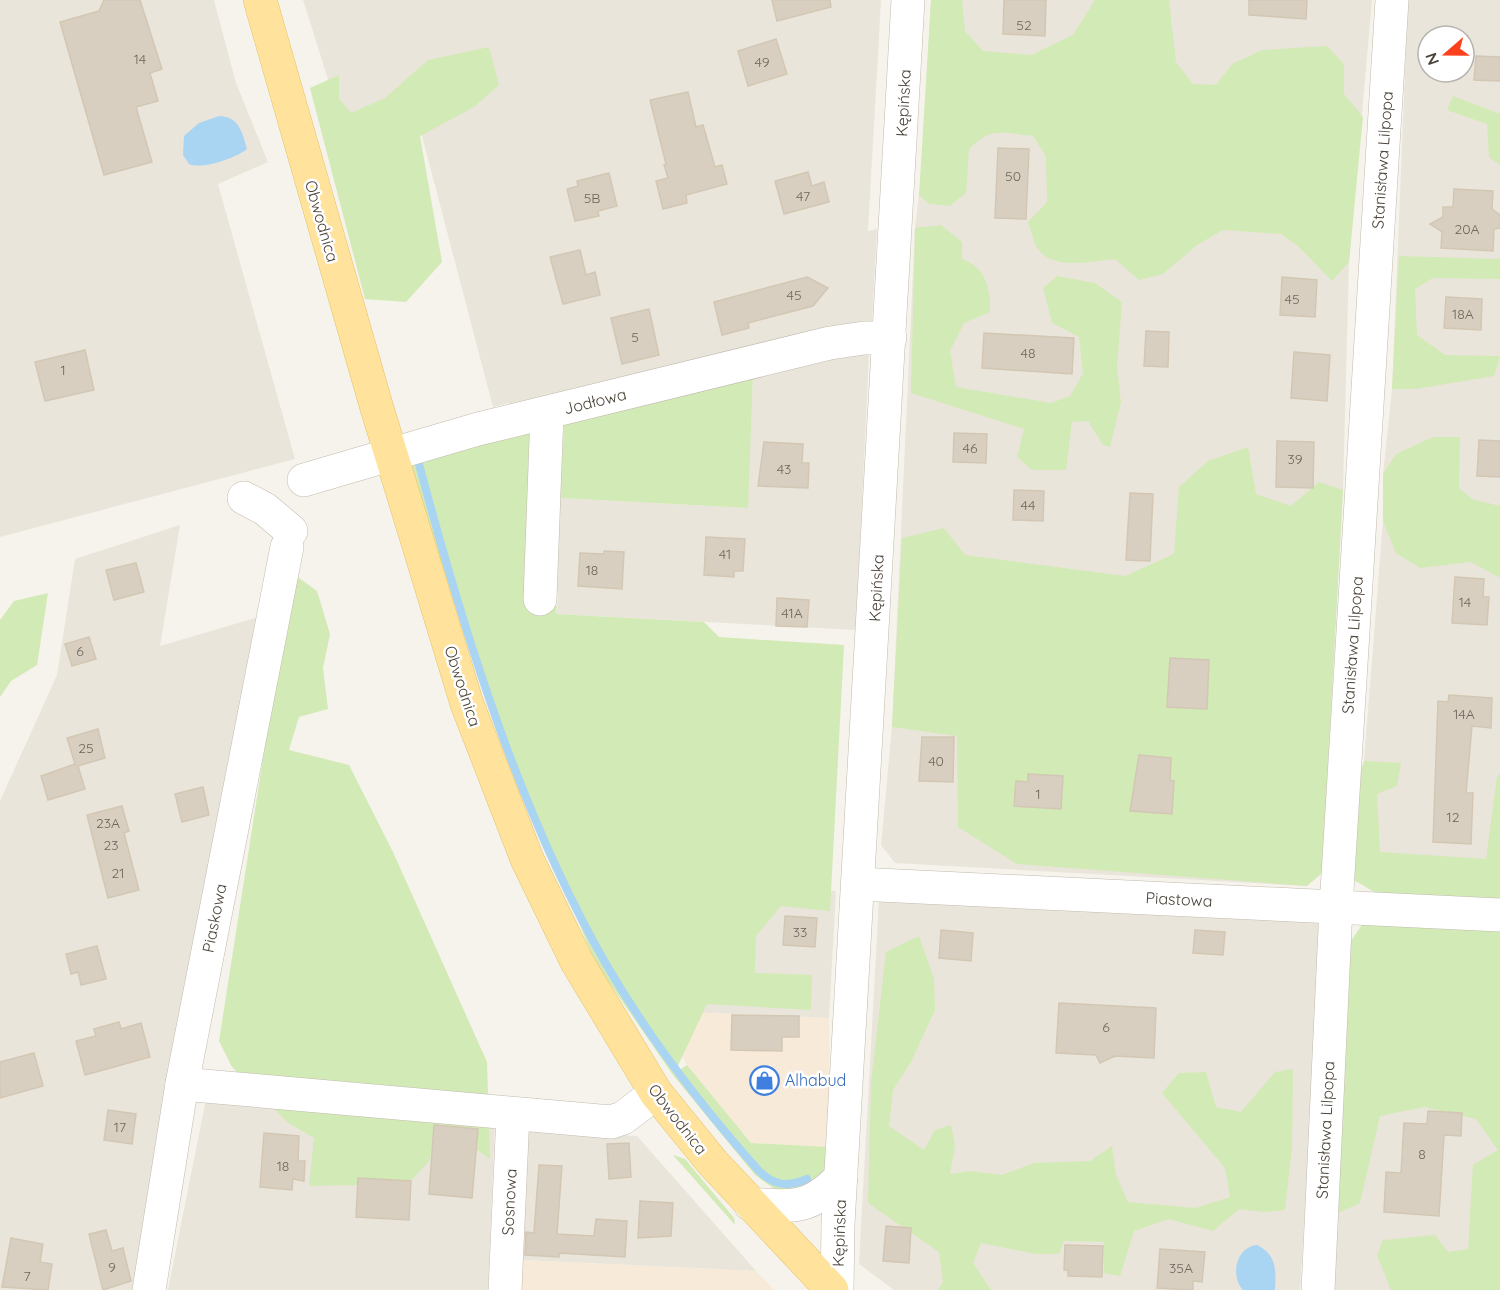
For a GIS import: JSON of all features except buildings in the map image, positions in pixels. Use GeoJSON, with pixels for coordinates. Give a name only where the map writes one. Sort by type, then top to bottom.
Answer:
{"type":"FeatureCollection","features":[{"type":"Feature","properties":{"kind":"main road","name":"Obwodnica"},"geometry":{"type":"LineString","coordinates":[[260,0],[390,453],[467,704],[527,859],[578,962],[656,1093],[750,1204],[831,1290]]}},
{"type":"Feature","properties":{"kind":"street","name":"Kępińska"},"geometry":{"type":"LineString","coordinates":[[837,1290],[841,1177],[908,0]]}},
{"type":"Feature","properties":{"kind":"street","name":"Stanisława Lilpopa"},"geometry":{"type":"LineString","coordinates":[[1318,1290],[1336,907],[1392,0]]}},
{"type":"Feature","properties":{"kind":"street","name":"Jodłowa"},"geometry":{"type":"LineString","coordinates":[[304,480],[390,453],[547,412],[831,343],[864,338],[890,338]]}},
{"type":"Feature","properties":{"kind":"street"},"geometry":{"type":"LineString","coordinates":[[540,599],[547,412]]}},
{"type":"Feature","properties":{"kind":"street","name":"Piaskowa"},"geometry":{"type":"LineString","coordinates":[[149,1290],[182,1084],[289,539],[265,509],[244,498]]}},
{"type":"Feature","properties":{"kind":"street","name":"Piastowa"},"geometry":{"type":"LineString","coordinates":[[858,884],[1500,915]]}},
{"type":"Feature","properties":{"kind":"street"},"geometry":{"type":"LineString","coordinates":[[182,1084],[616,1121],[656,1093]]}},
{"type":"Feature","properties":{"kind":"street","name":"Sosnowa"},"geometry":{"type":"LineString","coordinates":[[505,1290],[513,1114]]}},
{"type":"Feature","properties":{"kind":"street","name":"Kępińska"},"geometry":{"type":"LineString","coordinates":[[750,1204],[792,1207],[805,1204],[825,1192],[841,1177]]}},
{"type":"Feature","properties":{"kind":"shaded area"},"geometry":{"type":"Polygon","coordinates":[[[0,0],[214,0],[236,83],[268,162],[218,184],[295,459],[0,537],[0,0]]]}},
{"type":"Feature","properties":{"kind":"shaded area"},"geometry":{"type":"Polygon","coordinates":[[[303,0],[881,0],[868,231],[877,229],[872,321],[736,355],[727,351],[516,407],[508,403],[493,407],[417,117],[345,133],[303,0]]]}},
{"type":"Feature","properties":{"kind":"shaded area"},"geometry":{"type":"Polygon","coordinates":[[[931,0],[1372,0],[1349,262],[1343,490],[1322,873],[1307,886],[895,863],[881,845],[892,727],[915,228],[922,169],[931,0]]]}},
{"type":"Feature","properties":{"kind":"shaded area"},"geometry":{"type":"Polygon","coordinates":[[[1408,0],[1500,0],[1500,903],[1354,880],[1354,795],[1364,761],[1383,521],[1383,474],[1392,389],[1408,0]]]}},
{"type":"Feature","properties":{"kind":"shaded area"},"geometry":{"type":"Polygon","coordinates":[[[848,351],[869,353],[856,630],[555,614],[558,593],[555,587],[560,498],[747,508],[753,375],[848,351]]]}},
{"type":"Feature","properties":{"kind":"shaded area"},"geometry":{"type":"Polygon","coordinates":[[[180,525],[160,646],[262,616],[146,1290],[0,1290],[0,801],[57,675],[75,559],[180,525]]]}},
{"type":"Feature","properties":{"kind":"shaded area"},"geometry":{"type":"Polygon","coordinates":[[[585,877],[836,891],[829,1018],[660,1011],[585,877]]]}},
{"type":"Feature","properties":{"kind":"shaded area"},"geometry":{"type":"Polygon","coordinates":[[[879,899],[1323,919],[1300,1290],[894,1290],[859,1264],[879,899]]]}},
{"type":"Feature","properties":{"kind":"shaded area"},"geometry":{"type":"Polygon","coordinates":[[[1500,927],[1500,1290],[1332,1290],[1348,945],[1500,927]]]}},
{"type":"Feature","properties":{"kind":"shaded area","name":"Alhabud"},"geometry":{"type":"Polygon","coordinates":[[[658,1012],[829,1018],[830,1147],[751,1143],[687,1065],[658,1012]]]}},
{"type":"Feature","properties":{"kind":"shaded area"},"geometry":{"type":"Polygon","coordinates":[[[206,1099],[495,1122],[488,1290],[168,1290],[206,1099]]]}},
{"type":"Feature","properties":{"kind":"shaded area"},"geometry":{"type":"Polygon","coordinates":[[[528,1130],[637,1136],[756,1271],[521,1260],[528,1130]]]}},
{"type":"Feature","properties":{"kind":"shaded area"},"geometry":{"type":"Polygon","coordinates":[[[521,1260],[756,1271],[774,1290],[519,1290],[521,1260]]]}},
{"type":"Feature","properties":{"kind":"green space"},"geometry":{"type":"Polygon","coordinates":[[[931,0],[962,0],[965,31],[983,51],[1031,55],[1073,35],[1095,0],[1169,0],[1176,62],[1193,84],[1216,85],[1232,64],[1262,50],[1327,46],[1344,64],[1344,94],[1363,117],[1349,262],[1332,281],[1298,246],[1281,234],[1223,230],[1197,245],[1163,274],[1139,280],[1115,259],[1085,263],[1053,260],[1038,249],[1028,222],[1047,202],[1046,156],[1033,136],[998,133],[977,142],[969,149],[966,193],[950,206],[929,204],[919,195],[931,0]]]}},
{"type":"Feature","properties":{"kind":"green space"},"geometry":{"type":"Polygon","coordinates":[[[489,47],[499,85],[474,107],[420,136],[442,262],[406,302],[365,299],[310,88],[339,75],[339,99],[351,113],[385,98],[428,60],[489,47]]]}},
{"type":"Feature","properties":{"kind":"green space"},"geometry":{"type":"Polygon","coordinates":[[[1453,96],[1500,114],[1500,165],[1489,157],[1487,124],[1447,110],[1453,96]]]}},
{"type":"Feature","properties":{"kind":"green space"},"geometry":{"type":"Polygon","coordinates":[[[941,225],[962,242],[962,259],[982,273],[989,296],[990,312],[964,323],[950,351],[956,387],[1051,403],[1070,396],[1083,373],[1079,337],[1052,323],[1043,288],[1057,276],[1095,283],[1122,302],[1117,367],[1121,403],[1110,447],[1103,445],[1088,421],[1072,422],[1066,470],[1032,470],[1017,457],[1024,429],[911,393],[915,228],[941,225]]]}},
{"type":"Feature","properties":{"kind":"green space"},"geometry":{"type":"Polygon","coordinates":[[[1399,256],[1500,259],[1500,279],[1433,278],[1415,289],[1417,335],[1445,355],[1500,356],[1494,376],[1416,389],[1392,389],[1399,256]]]}},
{"type":"Feature","properties":{"kind":"green space"},"geometry":{"type":"Polygon","coordinates":[[[753,375],[748,508],[560,498],[564,425],[753,375]]]}},
{"type":"Feature","properties":{"kind":"green space"},"geometry":{"type":"Polygon","coordinates":[[[543,427],[535,605],[557,606],[556,614],[704,622],[719,637],[844,645],[830,911],[781,906],[756,936],[755,973],[812,975],[811,1010],[707,1004],[674,1074],[687,1065],[751,1143],[830,1147],[832,1159],[822,1181],[797,1190],[776,1190],[755,1175],[673,1075],[595,962],[496,721],[406,463],[543,427]]]}},
{"type":"Feature","properties":{"kind":"green space"},"geometry":{"type":"Polygon","coordinates":[[[1433,437],[1460,437],[1459,488],[1472,499],[1500,506],[1500,578],[1471,562],[1420,568],[1396,553],[1383,521],[1383,474],[1396,454],[1433,437]]]}},
{"type":"Feature","properties":{"kind":"green space"},"geometry":{"type":"Polygon","coordinates":[[[1248,447],[1256,494],[1291,506],[1319,482],[1343,490],[1322,873],[1307,886],[1017,864],[958,827],[957,736],[892,727],[902,538],[944,528],[965,555],[1125,576],[1174,554],[1179,487],[1208,461],[1248,447]]]}},
{"type":"Feature","properties":{"kind":"green space"},"geometry":{"type":"Polygon","coordinates":[[[292,573],[317,591],[330,634],[323,668],[328,709],[299,717],[289,750],[349,765],[393,852],[487,1062],[490,1159],[469,1144],[433,1136],[430,1160],[408,1184],[309,1186],[314,1138],[287,1122],[232,1067],[219,1041],[292,573]]]}},
{"type":"Feature","properties":{"kind":"green space"},"geometry":{"type":"Polygon","coordinates":[[[48,593],[37,665],[11,681],[0,697],[0,620],[14,601],[48,593]]]}},
{"type":"Feature","properties":{"kind":"green space"},"geometry":{"type":"Polygon","coordinates":[[[1364,761],[1401,763],[1397,786],[1377,794],[1380,852],[1486,859],[1497,777],[1500,773],[1500,903],[1384,898],[1354,880],[1354,795],[1364,761]]]}},
{"type":"Feature","properties":{"kind":"green space"},"geometry":{"type":"Polygon","coordinates":[[[1364,922],[1500,927],[1500,1290],[1391,1290],[1377,1255],[1383,1240],[1435,1235],[1448,1252],[1468,1249],[1473,1165],[1498,1150],[1476,1119],[1424,1107],[1380,1116],[1360,1203],[1336,1214],[1348,945],[1364,922]]]}},
{"type":"Feature","properties":{"kind":"green space"},"geometry":{"type":"Polygon","coordinates":[[[919,936],[934,979],[935,1010],[911,1062],[893,1090],[889,1126],[924,1150],[935,1130],[951,1125],[955,1146],[950,1174],[969,1171],[1002,1175],[1034,1163],[1090,1161],[1112,1146],[1116,1175],[1128,1202],[1196,1208],[1230,1197],[1225,1168],[1162,1093],[1179,1073],[1206,1072],[1216,1107],[1241,1112],[1275,1072],[1293,1069],[1292,1147],[1285,1210],[1264,1212],[1239,1209],[1213,1231],[1169,1219],[1134,1231],[1120,1276],[1104,1273],[1104,1242],[1064,1241],[1059,1254],[1036,1254],[981,1243],[973,1263],[991,1290],[938,1290],[943,1282],[939,1252],[868,1203],[871,1083],[886,952],[919,936]]]}},
{"type":"Feature","properties":{"kind":"green space"},"geometry":{"type":"Polygon","coordinates":[[[673,1155],[685,1159],[734,1218],[735,1225],[673,1155]]]}},
{"type":"Feature","properties":{"kind":"water"},"geometry":{"type":"Polygon","coordinates":[[[219,116],[231,119],[239,126],[247,149],[219,162],[202,165],[189,164],[183,155],[184,136],[199,123],[219,116]]]}},
{"type":"Feature","properties":{"kind":"water"},"geometry":{"type":"Polygon","coordinates":[[[1257,1245],[1272,1258],[1275,1270],[1275,1290],[1243,1290],[1239,1284],[1236,1270],[1240,1256],[1250,1247],[1257,1245]]]}},
{"type":"Feature","properties":{"kind":"waterway"},"geometry":{"type":"LineString","coordinates":[[419,464],[475,656],[520,784],[546,846],[606,964],[640,1019],[677,1071],[759,1171],[770,1180],[782,1184],[807,1179]]}},
{"type":"Feature","properties":{"kind":"place","name":"Alhabud"},"geometry":{"type":"Point","coordinates":[764,1080]}}]}
